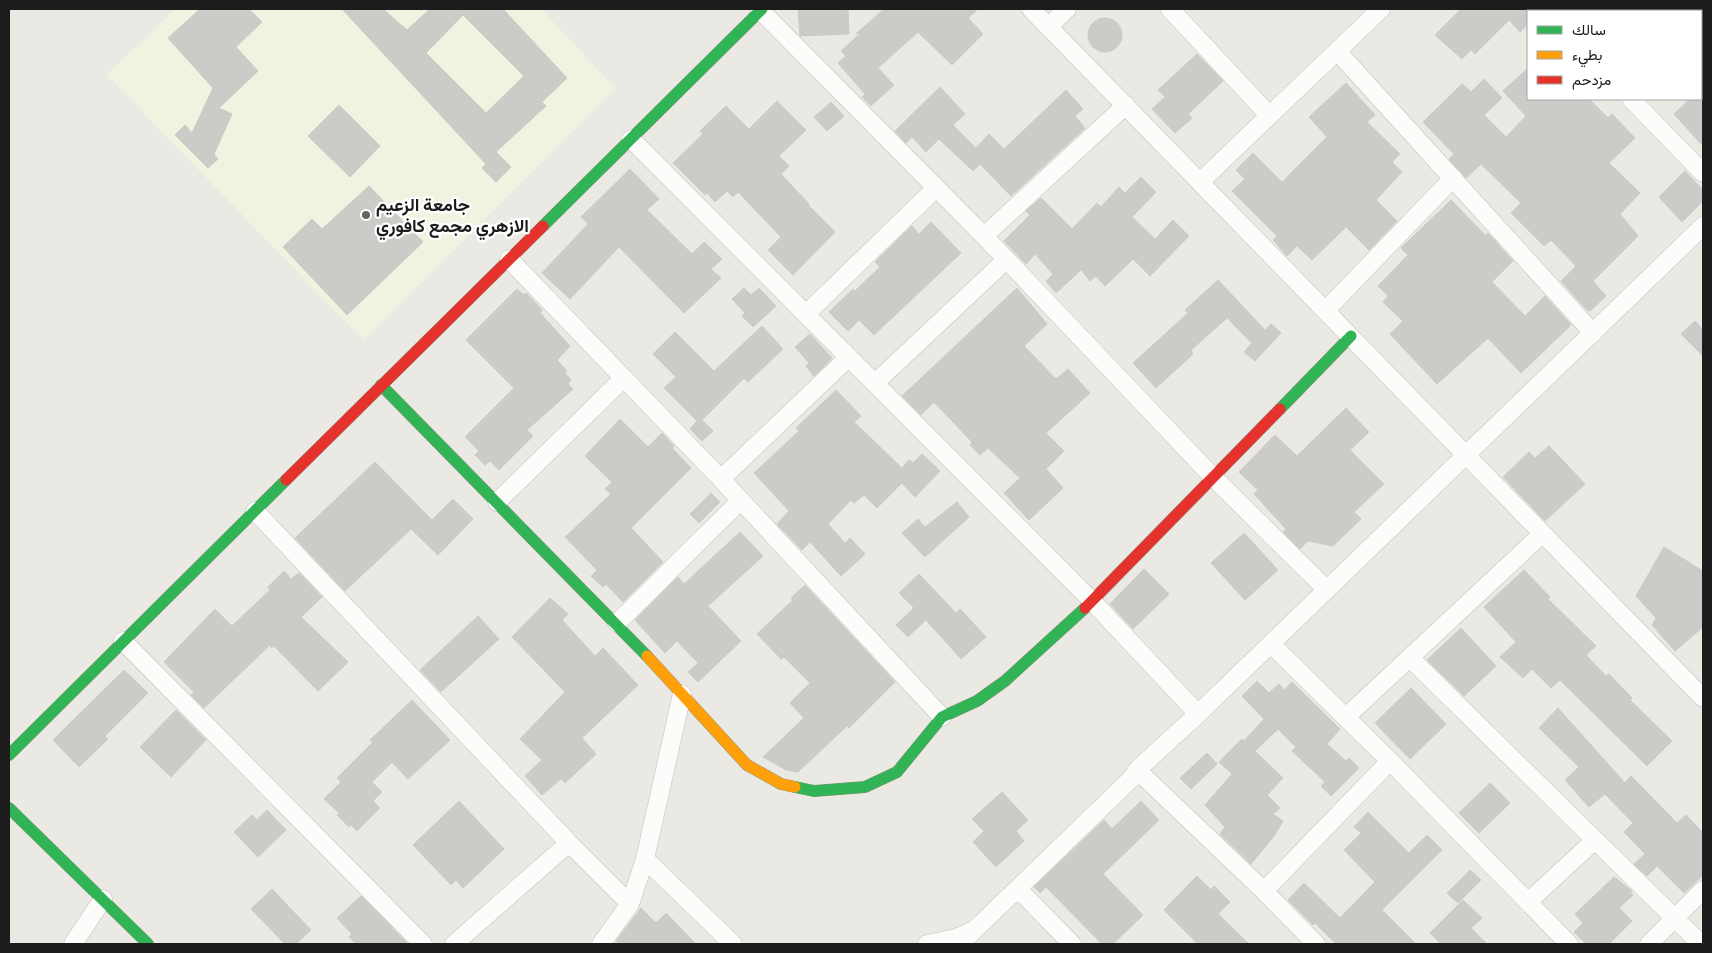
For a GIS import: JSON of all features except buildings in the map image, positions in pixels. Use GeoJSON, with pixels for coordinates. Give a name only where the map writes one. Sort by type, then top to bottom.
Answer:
{"type":"FeatureCollection","features":[{"type":"Feature","properties":{"kind":"street"},"geometry":{"type":"LineString","coordinates":[[1031,9],[1703,698]]}},
{"type":"Feature","properties":{"kind":"street"},"geometry":{"type":"LineString","coordinates":[[1049,26],[1067,9]]}},
{"type":"Feature","properties":{"kind":"street"},"geometry":{"type":"LineString","coordinates":[[1170,9],[1269,115]]}},
{"type":"Feature","properties":{"kind":"street"},"geometry":{"type":"LineString","coordinates":[[1201,182],[1381,9]]}},
{"type":"Feature","properties":{"kind":"street"},"geometry":{"type":"LineString","coordinates":[[9,754],[761,10],[984,236],[1213,477],[1327,590]]}},
{"type":"Feature","properties":{"kind":"street"},"geometry":{"type":"LineString","coordinates":[[1338,51],[1593,333]]}},
{"type":"Feature","properties":{"kind":"street"},"geometry":{"type":"LineString","coordinates":[[1632,100],[1703,173]]}},
{"type":"Feature","properties":{"kind":"street"},"geometry":{"type":"LineString","coordinates":[[984,236],[1126,105]]}},
{"type":"Feature","properties":{"kind":"street"},"geometry":{"type":"LineString","coordinates":[[631,139],[1092,601],[1198,714]]}},
{"type":"Feature","properties":{"kind":"street"},"geometry":{"type":"LineString","coordinates":[[1326,310],[1453,178]]}},
{"type":"Feature","properties":{"kind":"street"},"geometry":{"type":"LineString","coordinates":[[806,314],[936,188]]}},
{"type":"Feature","properties":{"kind":"street"},"geometry":{"type":"LineString","coordinates":[[960,944],[1132,778],[1137,770],[1271,644],[1703,227]]}},
{"type":"Feature","properties":{"kind":"street"},"geometry":{"type":"LineString","coordinates":[[510,259],[721,479],[942,717]]}},
{"type":"Feature","properties":{"kind":"street"},"geometry":{"type":"LineString","coordinates":[[875,383],[1006,260]]}},
{"type":"Feature","properties":{"kind":"street"},"geometry":{"type":"LineString","coordinates":[[382,385],[617,624],[747,765],[780,784],[814,791],[865,787],[897,772],[942,717],[977,701],[1005,681],[1092,601],[1352,336]]}},
{"type":"Feature","properties":{"kind":"street"},"geometry":{"type":"LineString","coordinates":[[721,479],[849,357]]}},
{"type":"Feature","properties":{"kind":"street"},"geometry":{"type":"LineString","coordinates":[[497,502],[624,378]]}},
{"type":"Feature","properties":{"kind":"street"},"geometry":{"type":"LineString","coordinates":[[617,624],[740,501]]}},
{"type":"Feature","properties":{"kind":"street"},"geometry":{"type":"LineString","coordinates":[[255,511],[569,843],[630,904]]}},
{"type":"Feature","properties":{"kind":"street"},"geometry":{"type":"LineString","coordinates":[[1346,717],[1542,534]]}},
{"type":"Feature","properties":{"kind":"street"},"geometry":{"type":"LineString","coordinates":[[123,641],[423,944]]}},
{"type":"Feature","properties":{"kind":"street"},"geometry":{"type":"LineString","coordinates":[[1271,644],[1390,761],[1528,902],[1565,943]]}},
{"type":"Feature","properties":{"kind":"street"},"geometry":{"type":"LineString","coordinates":[[1410,658],[1701,944]]}},
{"type":"Feature","properties":{"kind":"street"},"geometry":{"type":"LineString","coordinates":[[601,944],[630,904],[645,859],[682,694]]}},
{"type":"Feature","properties":{"kind":"street"},"geometry":{"type":"LineString","coordinates":[[1264,891],[1390,761]]}},
{"type":"Feature","properties":{"kind":"street"},"geometry":{"type":"LineString","coordinates":[[1137,770],[1264,891],[1316,944]]}},
{"type":"Feature","properties":{"kind":"street"},"geometry":{"type":"LineString","coordinates":[[9,808],[148,944]]}},
{"type":"Feature","properties":{"kind":"street"},"geometry":{"type":"LineString","coordinates":[[1528,902],[1595,840]]}},
{"type":"Feature","properties":{"kind":"street"},"geometry":{"type":"LineString","coordinates":[[454,944],[569,843]]}},
{"type":"Feature","properties":{"kind":"street"},"geometry":{"type":"LineString","coordinates":[[645,859],[727,942]]}},
{"type":"Feature","properties":{"kind":"street"},"geometry":{"type":"LineString","coordinates":[[1018,889],[1072,944]]}},
{"type":"Feature","properties":{"kind":"street"},"geometry":{"type":"LineString","coordinates":[[1649,944],[1703,890]]}},
{"type":"Feature","properties":{"kind":"street"},"geometry":{"type":"LineString","coordinates":[[73,944],[103,899]]}},
{"type":"Feature","properties":{"kind":"street"},"geometry":{"type":"LineString","coordinates":[[927,944],[956,938],[977,928]]}},
{"type":"Feature","properties":{"kind":"shaded area","name":"جامعة الزعيم الازهري مجمع كافوري"},"geometry":{"type":"Polygon","coordinates":[[[175,9],[541,9],[616,89],[363,340],[107,75],[175,9]]]}},
{"type":"Feature","properties":{"kind":"traffic: fast"},"geometry":{"type":"LineString","coordinates":[[543,226],[762,9]]}},
{"type":"Feature","properties":{"kind":"traffic: fast"},"geometry":{"type":"LineString","coordinates":[[1280,409],[1351,336]]}},
{"type":"Feature","properties":{"kind":"traffic: fast"},"geometry":{"type":"LineString","coordinates":[[381,385],[647,656]]}},
{"type":"Feature","properties":{"kind":"traffic: fast"},"geometry":{"type":"LineString","coordinates":[[9,755],[286,480]]}},
{"type":"Feature","properties":{"kind":"traffic: fast"},"geometry":{"type":"LineString","coordinates":[[795,787],[814,791],[865,787],[897,772],[942,717],[977,701],[1005,681],[1085,608]]}},
{"type":"Feature","properties":{"kind":"traffic: fast"},"geometry":{"type":"LineString","coordinates":[[9,808],[148,944]]}},
{"type":"Feature","properties":{"kind":"traffic: slow"},"geometry":{"type":"LineString","coordinates":[[647,656],[747,765],[781,784],[795,787]]}},
{"type":"Feature","properties":{"kind":"traffic: jam"},"geometry":{"type":"LineString","coordinates":[[286,480],[543,226]]}},
{"type":"Feature","properties":{"kind":"traffic: jam"},"geometry":{"type":"LineString","coordinates":[[1085,608],[1280,409]]}},
{"type":"Feature","properties":{"kind":"place","name":"جامعة الزعيم الازهري مجمع كافوري"},"geometry":{"type":"Point","coordinates":[366,215]}}]}
